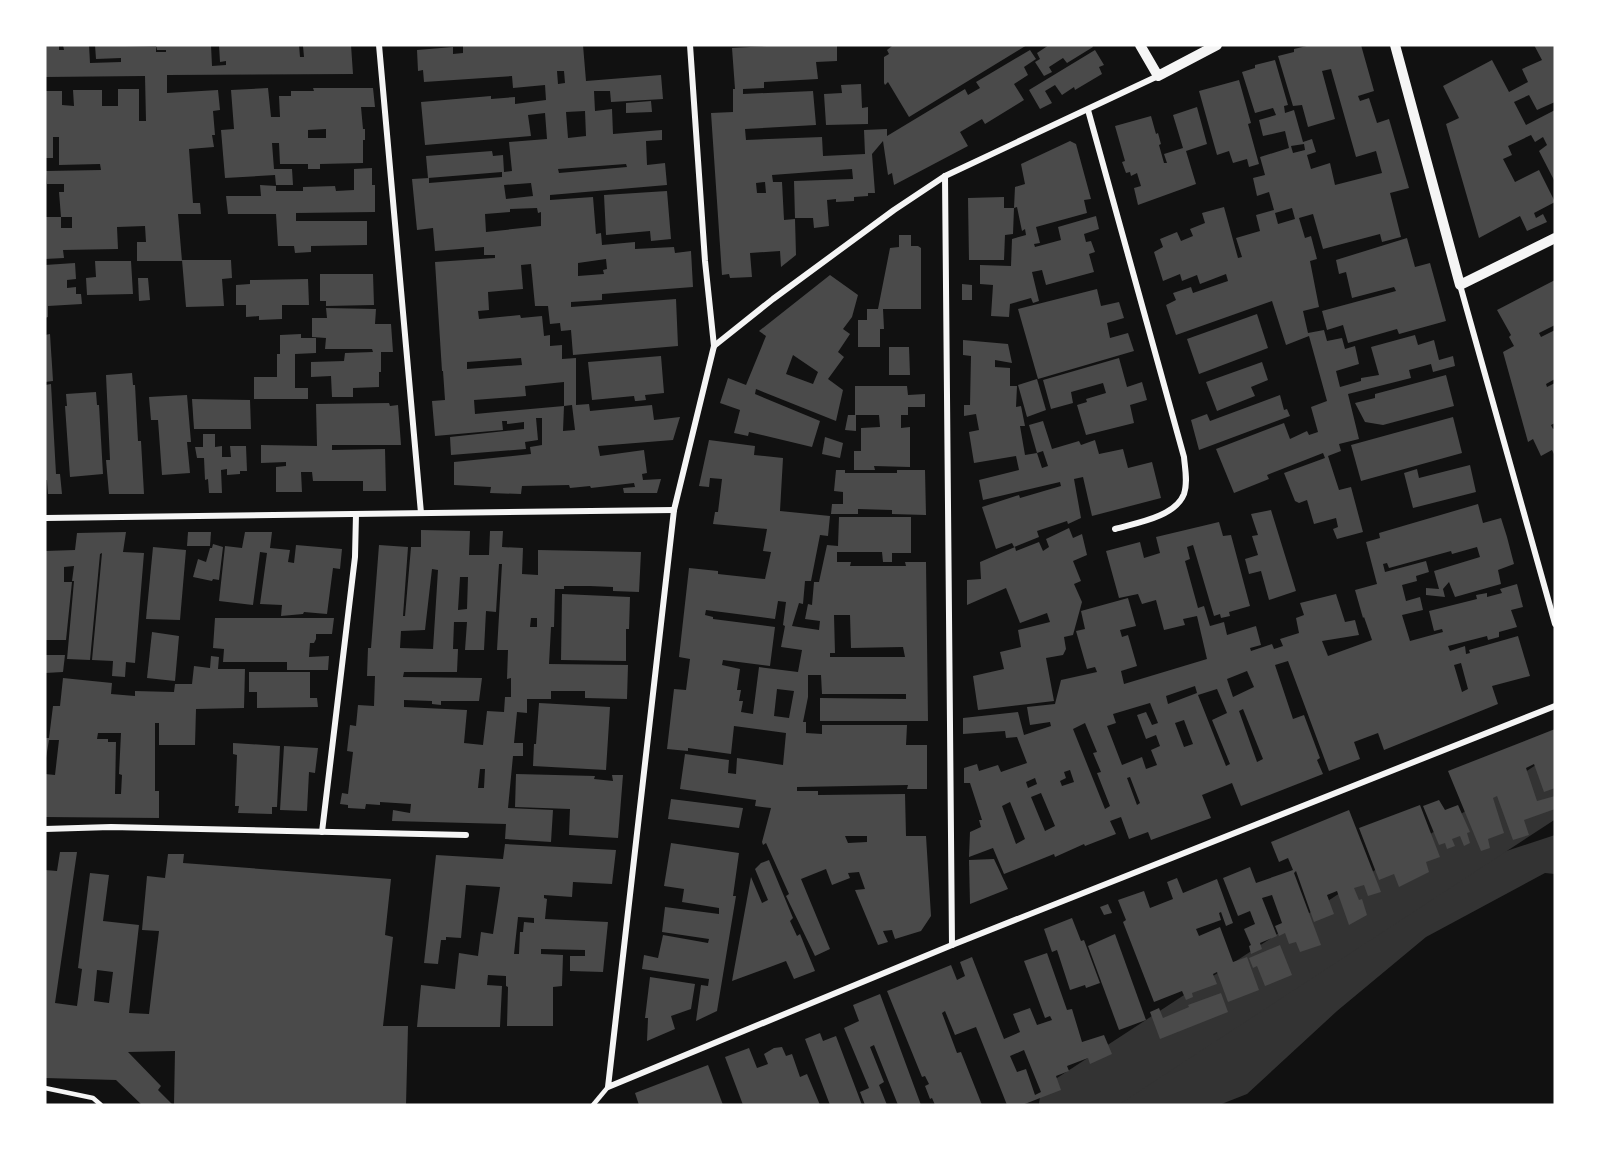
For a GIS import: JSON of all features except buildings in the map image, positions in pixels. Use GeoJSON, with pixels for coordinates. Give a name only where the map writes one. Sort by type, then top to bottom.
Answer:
{"type":"FeatureCollection","features":[{"type":"Feature","properties":{"kind":"street"},"geometry":{"type":"LineString","coordinates":[[379,45],[421,513]]}},
{"type":"Feature","properties":{"kind":"street"},"geometry":{"type":"LineString","coordinates":[[690,45],[705,261],[714,346],[674,510],[608,1088],[952,945],[1555,706]]}},
{"type":"Feature","properties":{"kind":"street"},"geometry":{"type":"LineString","coordinates":[[1140,45],[1158,76]]}},
{"type":"Feature","properties":{"kind":"street"},"geometry":{"type":"LineString","coordinates":[[714,346],[773,299],[894,210],[945,176],[1088,110],[1217,45]]}},
{"type":"Feature","properties":{"kind":"street"},"geometry":{"type":"LineString","coordinates":[[1395,45],[1555,623]]}},
{"type":"Feature","properties":{"kind":"street"},"geometry":{"type":"LineString","coordinates":[[1088,110],[1184,457],[1187,478],[1184,493],[1178,505],[1163,513],[1115,529]]}},
{"type":"Feature","properties":{"kind":"street"},"geometry":{"type":"LineString","coordinates":[[945,176],[952,945]]}},
{"type":"Feature","properties":{"kind":"street"},"geometry":{"type":"LineString","coordinates":[[1460,285],[1555,238]]}},
{"type":"Feature","properties":{"kind":"street"},"geometry":{"type":"LineString","coordinates":[[45,518],[674,510]]}},
{"type":"Feature","properties":{"kind":"street"},"geometry":{"type":"LineString","coordinates":[[322,832],[355,557],[356,514]]}},
{"type":"Feature","properties":{"kind":"street"},"geometry":{"type":"LineString","coordinates":[[45,829],[111,827],[466,835]]}},
{"type":"Feature","properties":{"kind":"lane"},"geometry":{"type":"LineString","coordinates":[[45,1088],[93,1098],[101,1105]]}},
{"type":"Feature","properties":{"kind":"lane"},"geometry":{"type":"LineString","coordinates":[[593,1105],[608,1088]]}},
{"type":"Feature","properties":{"kind":"shaded area"},"geometry":{"type":"Polygon","coordinates":[[[1555,835],[1555,874],[1545,873],[1426,937],[1337,1011],[1247,1094],[1219,1105],[1053,1105],[1168,1070],[1284,989],[1402,897],[1479,860],[1555,835]]]}},
{"type":"Feature","properties":{"kind":"waterway"},"geometry":{"type":"LineString","coordinates":[[1067,1105],[1555,786]]}}]}
